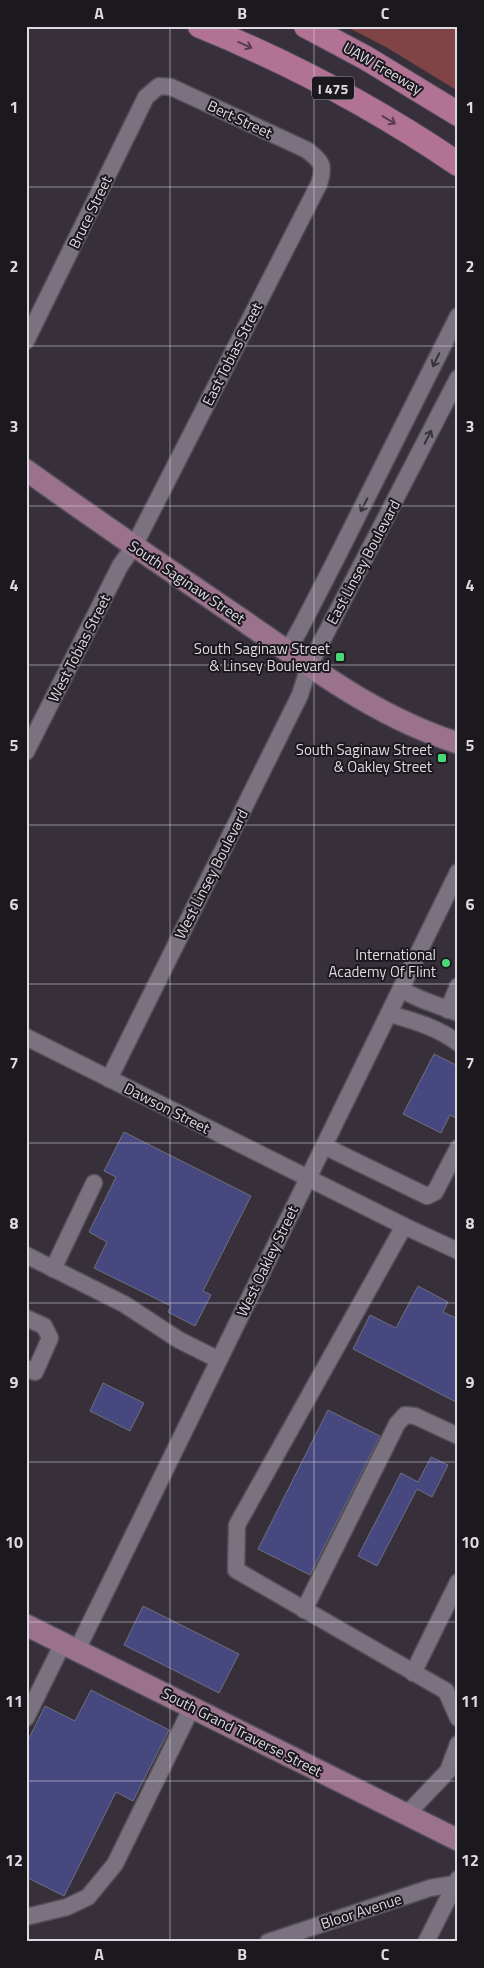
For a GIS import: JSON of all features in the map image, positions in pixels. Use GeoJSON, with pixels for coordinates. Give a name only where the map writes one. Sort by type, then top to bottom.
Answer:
{"type":"FeatureCollection","features":[{"type":"Feature","properties":{"kind":"highway","name":"I 475"},"geometry":{"type":"LineString","coordinates":[[200,26],[275,58],[318,79],[416,135],[458,164]]}},
{"type":"Feature","properties":{"kind":"highway","name":"UAW Freeway"},"geometry":{"type":"LineString","coordinates":[[306,26],[366,58],[458,114]]}},
{"type":"Feature","properties":{"kind":"main road","name":"South Saginaw Street"},"geometry":{"type":"LineString","coordinates":[[26,470],[334,684],[377,708],[458,743]]}},
{"type":"Feature","properties":{"kind":"main road","name":"South Grand Traverse Street"},"geometry":{"type":"LineString","coordinates":[[26,1625],[458,1840]]}},
{"type":"Feature","properties":{"kind":"street","name":"Bert Street"},"geometry":{"type":"LineString","coordinates":[[158,86],[171,87],[307,150],[319,160]]}},
{"type":"Feature","properties":{"kind":"street","name":"Bruce Street"},"geometry":{"type":"LineString","coordinates":[[26,341],[146,97],[158,86]]}},
{"type":"Feature","properties":{"kind":"street","name":"East Tobias Street"},"geometry":{"type":"LineString","coordinates":[[134,546],[319,184],[323,170],[319,160]]}},
{"type":"Feature","properties":{"kind":"street","name":"East Linsey Boulevard"},"geometry":{"type":"LineString","coordinates":[[287,652],[394,446],[458,316]]}},
{"type":"Feature","properties":{"kind":"street","name":"East Linsey Boulevard"},"geometry":{"type":"LineString","coordinates":[[308,666],[458,378]]}},
{"type":"Feature","properties":{"kind":"street"},"geometry":{"type":"LineString","coordinates":[[394,446],[417,458]]}},
{"type":"Feature","properties":{"kind":"street","name":"West Tobias Street"},"geometry":{"type":"LineString","coordinates":[[26,752],[120,566],[134,546]]}},
{"type":"Feature","properties":{"kind":"street","name":"West Linsey Boulevard"},"geometry":{"type":"LineString","coordinates":[[109,1079],[300,695],[308,666]]}},
{"type":"Feature","properties":{"kind":"street","name":"West Oakley Street"},"geometry":{"type":"LineString","coordinates":[[26,1718],[70,1646],[219,1360],[401,990],[451,900],[458,872]]}},
{"type":"Feature","properties":{"kind":"street"},"geometry":{"type":"LineString","coordinates":[[401,990],[453,1012],[458,986]]}},
{"type":"Feature","properties":{"kind":"street"},"geometry":{"type":"LineString","coordinates":[[390,1014],[423,1024],[448,1035],[458,1042]]}},
{"type":"Feature","properties":{"kind":"street","name":"Dawson Street"},"geometry":{"type":"LineString","coordinates":[[26,1037],[404,1226],[458,1251]]}},
{"type":"Feature","properties":{"kind":"street"},"geometry":{"type":"LineString","coordinates":[[324,1146],[427,1196],[435,1192],[458,1148]]}},
{"type":"Feature","properties":{"kind":"street"},"geometry":{"type":"LineString","coordinates":[[53,1269],[94,1183]]}},
{"type":"Feature","properties":{"kind":"street"},"geometry":{"type":"LineString","coordinates":[[404,1226],[237,1525],[236,1570],[446,1691],[458,1718]]}},
{"type":"Feature","properties":{"kind":"street"},"geometry":{"type":"LineString","coordinates":[[26,1256],[124,1304],[179,1340],[219,1360]]}},
{"type":"Feature","properties":{"kind":"street"},"geometry":{"type":"LineString","coordinates":[[26,1318],[44,1326],[50,1338],[36,1372],[26,1368]]}},
{"type":"Feature","properties":{"kind":"street"},"geometry":{"type":"LineString","coordinates":[[304,1610],[396,1424],[405,1415],[415,1416],[458,1436]]}},
{"type":"Feature","properties":{"kind":"street"},"geometry":{"type":"LineString","coordinates":[[413,1673],[458,1582]]}},
{"type":"Feature","properties":{"kind":"street"},"geometry":{"type":"LineString","coordinates":[[26,1917],[66,1907],[88,1897],[115,1864],[192,1707]]}},
{"type":"Feature","properties":{"kind":"street"},"geometry":{"type":"LineString","coordinates":[[406,1815],[448,1771],[458,1744]]}},
{"type":"Feature","properties":{"kind":"street"},"geometry":{"type":"LineString","coordinates":[[426,1942],[456,1881]]}},
{"type":"Feature","properties":{"kind":"street","name":"Bloor Avenue"},"geometry":{"type":"LineString","coordinates":[[268,1942],[456,1881]]}},
{"type":"Feature","properties":{"kind":"shaded area"},"geometry":{"type":"Polygon","coordinates":[[[345,26],[458,26],[458,91],[386,47],[345,26]]]}},
{"type":"Feature","properties":{"kind":"building"},"geometry":{"type":"Polygon","coordinates":[[[434,1054],[458,1066],[458,1119],[450,1115],[441,1133],[403,1114],[434,1054]]]}},
{"type":"Feature","properties":{"kind":"building"},"geometry":{"type":"Polygon","coordinates":[[[124,1132],[251,1196],[203,1291],[211,1295],[195,1326],[168,1312],[171,1306],[94,1268],[107,1242],[89,1232],[116,1177],[104,1171],[124,1132]]]}},
{"type":"Feature","properties":{"kind":"building"},"geometry":{"type":"Polygon","coordinates":[[[418,1286],[448,1302],[443,1312],[458,1319],[458,1403],[353,1349],[370,1315],[396,1328],[418,1286]]]}},
{"type":"Feature","properties":{"kind":"building"},"geometry":{"type":"Polygon","coordinates":[[[103,1383],[144,1403],[130,1431],[90,1411],[103,1383]]]}},
{"type":"Feature","properties":{"kind":"building"},"geometry":{"type":"Polygon","coordinates":[[[328,1410],[380,1436],[310,1575],[258,1549],[328,1410]]]}},
{"type":"Feature","properties":{"kind":"building"},"geometry":{"type":"Polygon","coordinates":[[[431,1457],[448,1465],[432,1497],[417,1489],[377,1566],[358,1556],[401,1473],[418,1482],[431,1457]]]}},
{"type":"Feature","properties":{"kind":"building"},"geometry":{"type":"Polygon","coordinates":[[[143,1606],[239,1654],[219,1693],[124,1645],[143,1606]]]}},
{"type":"Feature","properties":{"kind":"building"},"geometry":{"type":"Polygon","coordinates":[[[91,1690],[169,1730],[133,1801],[116,1792],[64,1896],[26,1877],[26,1744],[45,1706],[75,1721],[91,1690]]]}},
{"type":"Feature","properties":{"kind":"place","name":"South Saginaw Street & Linsey Boulevard"},"geometry":{"type":"Point","coordinates":[340,657]}},
{"type":"Feature","properties":{"kind":"place","name":"South Saginaw Street & Oakley Street"},"geometry":{"type":"Point","coordinates":[442,758]}},
{"type":"Feature","properties":{"kind":"place","name":"International Academy Of Flint"},"geometry":{"type":"Point","coordinates":[446,963]}}]}
